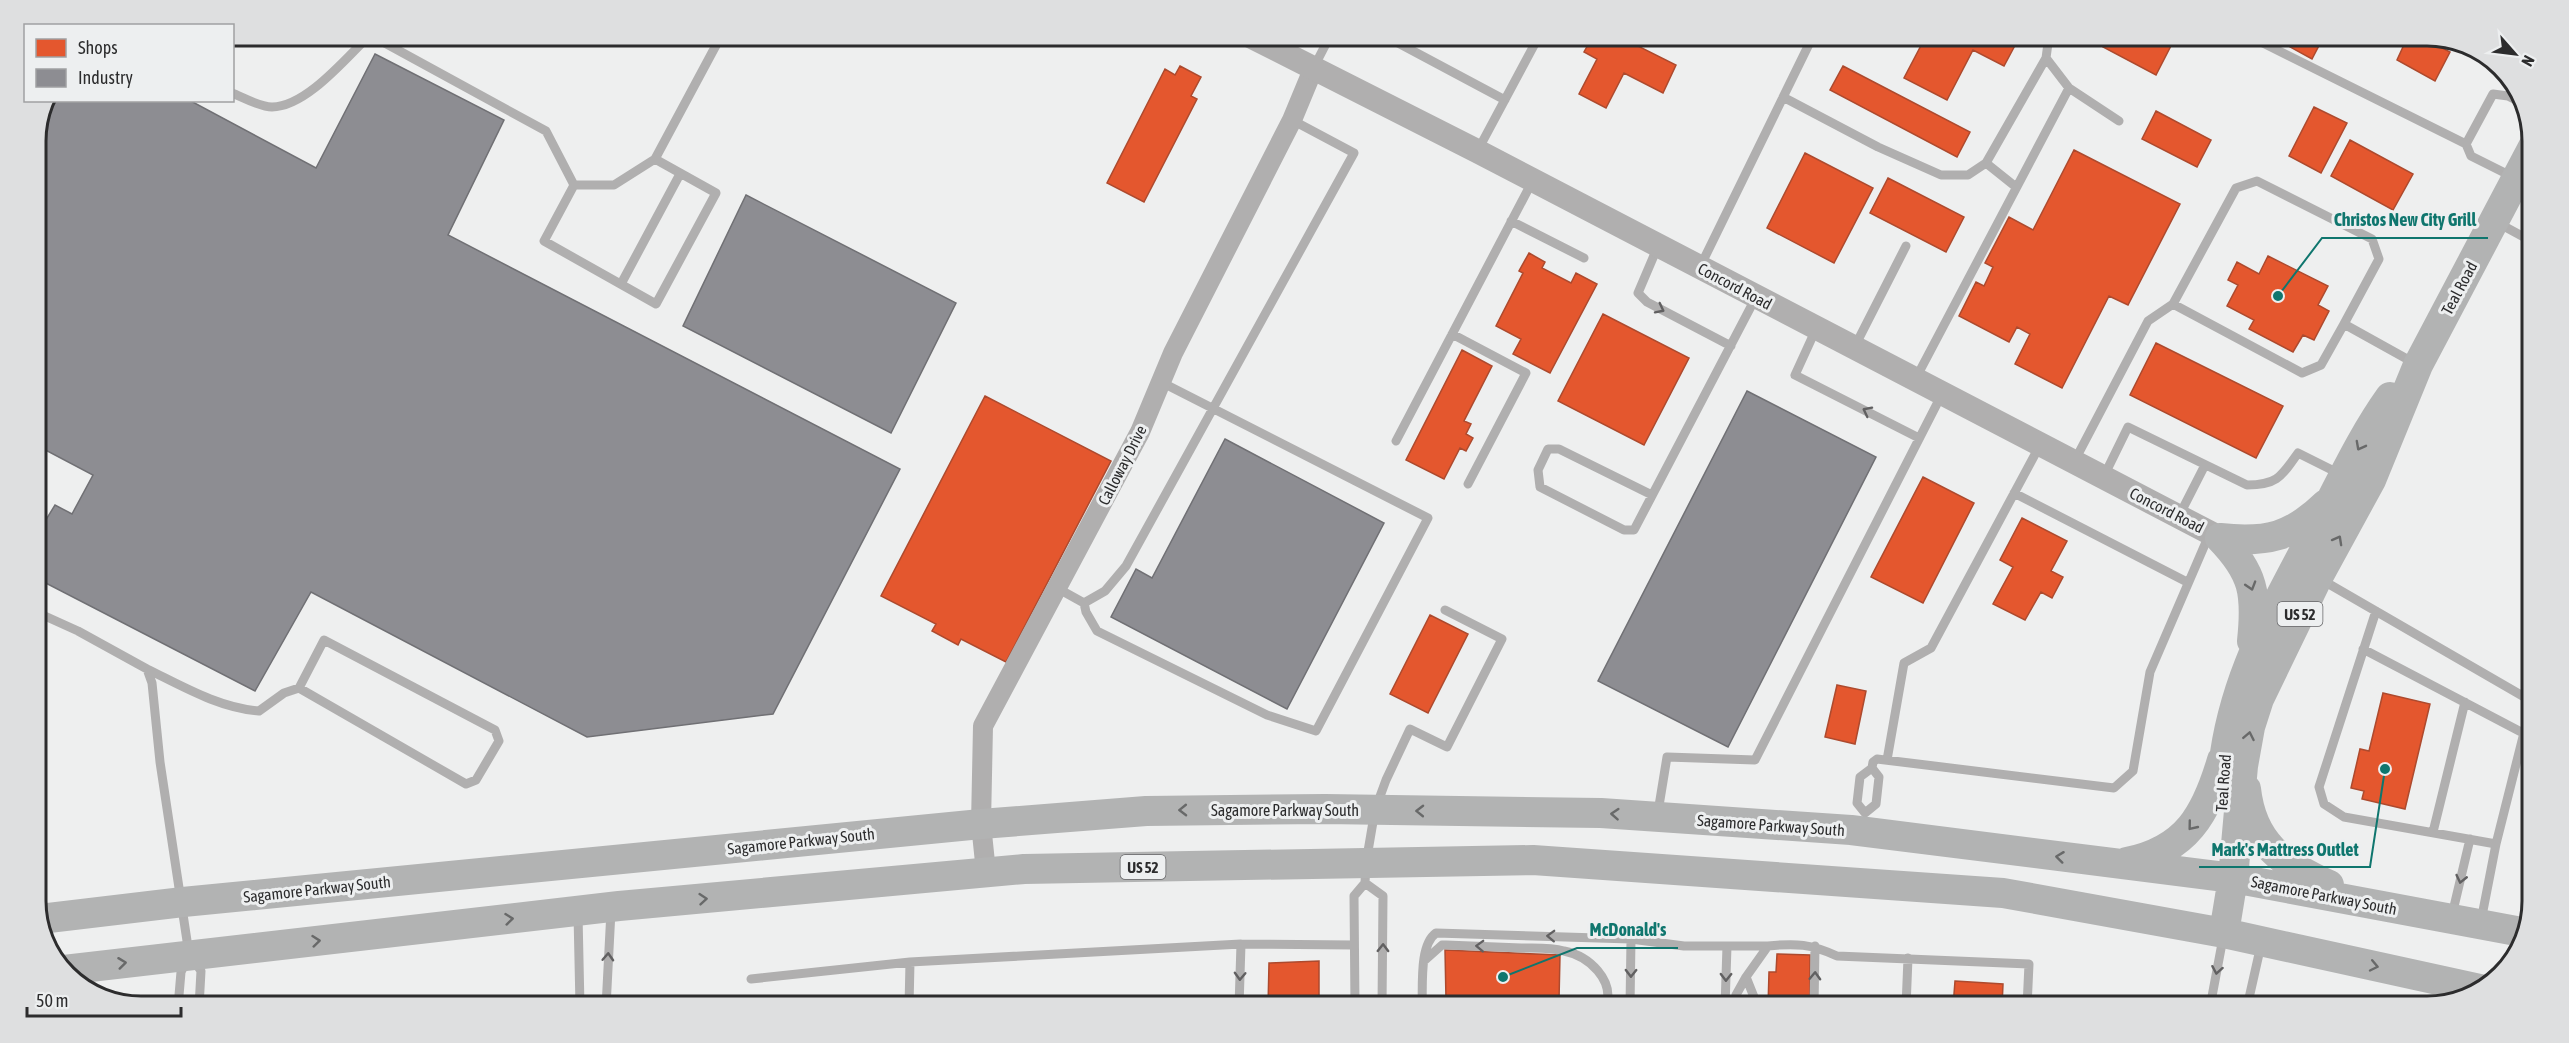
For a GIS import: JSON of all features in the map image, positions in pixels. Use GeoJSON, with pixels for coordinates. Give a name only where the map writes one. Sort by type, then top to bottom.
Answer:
{"type":"FeatureCollection","features":[{"type":"Feature","properties":{"kind":"main road","name":"Teal Road"},"geometry":{"type":"LineString","coordinates":[[2234,760],[2250,727],[2259,699],[2318,577],[2371,480],[2418,365],[2522,168]]}},
{"type":"Feature","properties":{"kind":"main road","name":"Teal Road"},"geometry":{"type":"LineString","coordinates":[[2233,878],[2233,706],[2251,658],[2338,487],[2381,409],[2406,375],[2418,365]]}},
{"type":"Feature","properties":{"kind":"main road"},"geometry":{"type":"LineString","coordinates":[[2215,535],[2251,542],[2281,535],[2313,517],[2338,487]]}},
{"type":"Feature","properties":{"kind":"main road"},"geometry":{"type":"LineString","coordinates":[[2215,535],[2237,556],[2247,572],[2255,598],[2251,658]]}},
{"type":"Feature","properties":{"kind":"main road"},"geometry":{"type":"LineString","coordinates":[[2234,760],[2247,804],[2271,851],[2299,871],[2334,888],[2382,906]]}},
{"type":"Feature","properties":{"kind":"main road","name":"US 52"},"geometry":{"type":"LineString","coordinates":[[2118,864],[2138,860],[2173,845],[2192,829],[2204,810],[2215,785],[2234,760]]}},
{"type":"Feature","properties":{"kind":"main road","name":"Sagamore Parkway South"},"geometry":{"type":"LineString","coordinates":[[49,919],[183,902],[981,824],[1146,811],[1376,810],[1601,813],[1657,817],[1864,822],[2118,864],[2233,878],[2517,931]]}},
{"type":"Feature","properties":{"kind":"main road","name":"US 52"},"geometry":{"type":"LineString","coordinates":[[74,969],[578,911],[1036,868],[1366,873],[1533,860],[2003,893],[2224,933],[2233,878]]}},
{"type":"Feature","properties":{"kind":"main road"},"geometry":{"type":"LineString","coordinates":[[2224,933],[2470,987]]}},
{"type":"Feature","properties":{"kind":"street","name":"Concord Road"},"geometry":{"type":"LineString","coordinates":[[1271,46],[2215,535]]}},
{"type":"Feature","properties":{"kind":"street","name":"Calloway Drive"},"geometry":{"type":"LineString","coordinates":[[986,872],[981,824],[983,726],[1140,432],[1173,353],[1292,120],[1314,67]]}},
{"type":"Feature","properties":{"kind":"lane"},"geometry":{"type":"LineString","coordinates":[[234,94],[270,107],[288,106],[316,86],[360,46]]}},
{"type":"Feature","properties":{"kind":"lane"},"geometry":{"type":"LineString","coordinates":[[390,46],[546,130],[574,185]]}},
{"type":"Feature","properties":{"kind":"lane"},"geometry":{"type":"LineString","coordinates":[[574,185],[614,185],[655,159],[716,46]]}},
{"type":"Feature","properties":{"kind":"lane"},"geometry":{"type":"LineString","coordinates":[[1314,67],[1325,46]]}},
{"type":"Feature","properties":{"kind":"lane"},"geometry":{"type":"LineString","coordinates":[[1404,46],[1505,99]]}},
{"type":"Feature","properties":{"kind":"lane"},"geometry":{"type":"LineString","coordinates":[[1477,151],[1534,46]]}},
{"type":"Feature","properties":{"kind":"lane"},"geometry":{"type":"LineString","coordinates":[[1700,267],[1808,46]]}},
{"type":"Feature","properties":{"kind":"lane"},"geometry":{"type":"LineString","coordinates":[[1784,97],[1878,147],[1941,176],[1968,176],[1986,163],[2046,58],[2048,46]]}},
{"type":"Feature","properties":{"kind":"lane"},"geometry":{"type":"LineString","coordinates":[[2269,46],[2466,144],[2471,156],[2516,179]]}},
{"type":"Feature","properties":{"kind":"lane"},"geometry":{"type":"LineString","coordinates":[[2046,58],[2069,88],[2119,121]]}},
{"type":"Feature","properties":{"kind":"lane"},"geometry":{"type":"LineString","coordinates":[[1915,380],[2069,88]]}},
{"type":"Feature","properties":{"kind":"lane"},"geometry":{"type":"LineString","coordinates":[[2466,144],[2493,94],[2512,98]]}},
{"type":"Feature","properties":{"kind":"lane"},"geometry":{"type":"LineString","coordinates":[[1084,603],[1105,591],[1126,566],[1354,153],[1292,120]]}},
{"type":"Feature","properties":{"kind":"lane"},"geometry":{"type":"LineString","coordinates":[[574,185],[544,241],[656,304],[716,193],[655,159]]}},
{"type":"Feature","properties":{"kind":"lane"},"geometry":{"type":"LineString","coordinates":[[1986,163],[2016,187]]}},
{"type":"Feature","properties":{"kind":"lane"},"geometry":{"type":"LineString","coordinates":[[621,284],[681,174]]}},
{"type":"Feature","properties":{"kind":"lane"},"geometry":{"type":"LineString","coordinates":[[1396,441],[1533,180]]}},
{"type":"Feature","properties":{"kind":"lane"},"geometry":{"type":"LineString","coordinates":[[2073,463],[2148,321],[2172,304],[2236,188],[2257,181],[2372,240],[2379,259],[2321,365],[2302,373],[2172,304]]}},
{"type":"Feature","properties":{"kind":"lane"},"geometry":{"type":"LineString","coordinates":[[1511,221],[1584,258]]}},
{"type":"Feature","properties":{"kind":"lane"},"geometry":{"type":"LineString","coordinates":[[2494,222],[2522,236]]}},
{"type":"Feature","properties":{"kind":"lane"},"geometry":{"type":"LineString","coordinates":[[1658,246],[1638,293],[1647,302],[1731,346]]}},
{"type":"Feature","properties":{"kind":"lane"},"geometry":{"type":"LineString","coordinates":[[1854,348],[1906,246]]}},
{"type":"Feature","properties":{"kind":"lane"},"geometry":{"type":"LineString","coordinates":[[1652,495],[1559,449],[1548,449],[1538,470],[1540,487],[1624,530],[1634,530],[1756,297]]}},
{"type":"Feature","properties":{"kind":"lane"},"geometry":{"type":"LineString","coordinates":[[2344,324],[2418,365]]}},
{"type":"Feature","properties":{"kind":"lane"},"geometry":{"type":"LineString","coordinates":[[1817,329],[1795,375],[1919,438]]}},
{"type":"Feature","properties":{"kind":"lane"},"geometry":{"type":"LineString","coordinates":[[1452,334],[1526,373],[1468,484]]}},
{"type":"Feature","properties":{"kind":"lane"},"geometry":{"type":"LineString","coordinates":[[1057,588],[1084,603],[1086,612],[1097,632],[1267,715],[1316,731],[1428,518],[1213,406],[1161,382]]}},
{"type":"Feature","properties":{"kind":"lane"},"geometry":{"type":"LineString","coordinates":[[1657,817],[1667,757],[1755,760],[1942,394]]}},
{"type":"Feature","properties":{"kind":"lane"},"geometry":{"type":"LineString","coordinates":[[2103,478],[2128,427],[2247,484],[2266,485],[2283,474],[2298,453],[2338,487]]}},
{"type":"Feature","properties":{"kind":"lane"},"geometry":{"type":"LineString","coordinates":[[1887,760],[1904,663],[1931,648],[2040,445]]}},
{"type":"Feature","properties":{"kind":"lane"},"geometry":{"type":"LineString","coordinates":[[2179,517],[2205,465]]}},
{"type":"Feature","properties":{"kind":"lane"},"geometry":{"type":"LineString","coordinates":[[2014,493],[2187,582]]}},
{"type":"Feature","properties":{"kind":"lane"},"geometry":{"type":"LineString","coordinates":[[1864,822],[1857,803],[1860,777],[1872,768],[1873,762],[1877,759],[2114,788],[2133,771],[2150,672],[2187,582],[2215,535]]}},
{"type":"Feature","properties":{"kind":"lane"},"geometry":{"type":"LineString","coordinates":[[2318,577],[2522,696]]}},
{"type":"Feature","properties":{"kind":"lane"},"geometry":{"type":"LineString","coordinates":[[1355,996],[1354,896],[1366,873],[1376,810],[1386,780],[1410,729],[1447,747],[1502,639],[1445,610]]}},
{"type":"Feature","properties":{"kind":"lane"},"geometry":{"type":"LineString","coordinates":[[2376,611],[2319,787],[2324,804],[2344,817],[2496,844]]}},
{"type":"Feature","properties":{"kind":"lane"},"geometry":{"type":"LineString","coordinates":[[47,617],[78,631],[147,669],[221,703],[247,710],[259,711],[284,693],[299,687],[324,640],[495,730],[499,741],[476,780],[466,784],[299,687]]}},
{"type":"Feature","properties":{"kind":"lane"},"geometry":{"type":"LineString","coordinates":[[2363,649],[2522,732]]}},
{"type":"Feature","properties":{"kind":"lane"},"geometry":{"type":"LineString","coordinates":[[147,669],[152,683],[160,762],[183,902],[189,954],[201,971],[200,996]]}},
{"type":"Feature","properties":{"kind":"lane"},"geometry":{"type":"LineString","coordinates":[[2433,832],[2465,702]]}},
{"type":"Feature","properties":{"kind":"lane"},"geometry":{"type":"LineString","coordinates":[[2480,924],[2496,844],[2522,737]]}},
{"type":"Feature","properties":{"kind":"lane"},"geometry":{"type":"LineString","coordinates":[[1864,822],[1876,804],[1879,777],[1872,768]]}},
{"type":"Feature","properties":{"kind":"lane"},"geometry":{"type":"LineString","coordinates":[[2451,919],[2470,839]]}},
{"type":"Feature","properties":{"kind":"lane"},"geometry":{"type":"LineString","coordinates":[[1366,873],[1383,896],[1382,996]]}},
{"type":"Feature","properties":{"kind":"lane"},"geometry":{"type":"LineString","coordinates":[[607,996],[611,908]]}},
{"type":"Feature","properties":{"kind":"lane"},"geometry":{"type":"LineString","coordinates":[[578,911],[579,996]]}},
{"type":"Feature","properties":{"kind":"lane"},"geometry":{"type":"LineString","coordinates":[[1422,996],[1425,947],[1429,938],[1436,933],[1631,939],[1684,946],[1789,944],[1815,946],[1837,956],[2029,964],[2028,996]]}},
{"type":"Feature","properties":{"kind":"lane"},"geometry":{"type":"LineString","coordinates":[[2212,996],[2224,933]]}},
{"type":"Feature","properties":{"kind":"lane"},"geometry":{"type":"LineString","coordinates":[[1630,996],[1631,939]]}},
{"type":"Feature","properties":{"kind":"lane"},"geometry":{"type":"LineString","coordinates":[[2250,996],[2262,941]]}},
{"type":"Feature","properties":{"kind":"lane"},"geometry":{"type":"LineString","coordinates":[[751,980],[910,962],[1241,945],[1354,945]]}},
{"type":"Feature","properties":{"kind":"lane"},"geometry":{"type":"LineString","coordinates":[[1239,996],[1241,945]]}},
{"type":"Feature","properties":{"kind":"lane"},"geometry":{"type":"LineString","coordinates":[[1424,961],[1442,945],[1566,951],[1587,960],[1602,975],[1608,987],[1609,996]]}},
{"type":"Feature","properties":{"kind":"lane"},"geometry":{"type":"LineString","coordinates":[[1725,996],[1727,946]]}},
{"type":"Feature","properties":{"kind":"lane"},"geometry":{"type":"LineString","coordinates":[[1736,996],[1746,977],[1768,946]]}},
{"type":"Feature","properties":{"kind":"lane"},"geometry":{"type":"LineString","coordinates":[[1814,996],[1815,946]]}},
{"type":"Feature","properties":{"kind":"lane"},"geometry":{"type":"LineString","coordinates":[[179,996],[181,972],[189,954]]}},
{"type":"Feature","properties":{"kind":"lane"},"geometry":{"type":"LineString","coordinates":[[1906,996],[1908,958]]}},
{"type":"Feature","properties":{"kind":"lane"},"geometry":{"type":"LineString","coordinates":[[909,996],[910,962]]}},
{"type":"Feature","properties":{"kind":"lane"},"geometry":{"type":"LineString","coordinates":[[1746,977],[1754,996]]}},
{"type":"Feature","properties":{"kind":"building: Shops"},"geometry":{"type":"Polygon","coordinates":[[[1587,46],[1638,46],[1676,65],[1663,93],[1624,73],[1606,108],[1579,94],[1597,59],[1584,52],[1587,46]]]}},
{"type":"Feature","properties":{"kind":"building: Shops"},"geometry":{"type":"Polygon","coordinates":[[[1921,46],[2015,46],[2004,66],[1973,50],[1947,100],[1904,78],[1921,46]]]}},
{"type":"Feature","properties":{"kind":"building: Shops"},"geometry":{"type":"Polygon","coordinates":[[[2104,46],[2171,46],[2156,75],[2104,46]]]}},
{"type":"Feature","properties":{"kind":"building: Shops"},"geometry":{"type":"Polygon","coordinates":[[[2288,46],[2319,46],[2312,59],[2288,46]]]}},
{"type":"Feature","properties":{"kind":"building: Shops"},"geometry":{"type":"Polygon","coordinates":[[[2403,46],[2442,48],[2450,52],[2435,81],[2397,60],[2403,46]]]}},
{"type":"Feature","properties":{"kind":"building: Shops"},"geometry":{"type":"Polygon","coordinates":[[[1180,66],[1201,77],[1191,96],[1197,99],[1144,202],[1107,183],[1165,69],[1175,75],[1180,66]]]}},
{"type":"Feature","properties":{"kind":"building: Shops"},"geometry":{"type":"Polygon","coordinates":[[[1843,66],[1970,132],[1957,157],[1830,90],[1843,66]]]}},
{"type":"Feature","properties":{"kind":"building: Shops"},"geometry":{"type":"Polygon","coordinates":[[[2314,107],[2347,123],[2321,173],[2289,156],[2314,107]]]}},
{"type":"Feature","properties":{"kind":"building: Shops"},"geometry":{"type":"Polygon","coordinates":[[[2156,111],[2211,140],[2197,167],[2142,139],[2156,111]]]}},
{"type":"Feature","properties":{"kind":"building: Shops"},"geometry":{"type":"Polygon","coordinates":[[[2350,140],[2413,174],[2393,210],[2331,176],[2350,140]]]}},
{"type":"Feature","properties":{"kind":"building: Shops"},"geometry":{"type":"Polygon","coordinates":[[[2074,150],[2180,204],[2128,305],[2109,296],[2062,388],[2015,364],[2030,334],[2017,327],[2009,342],[1959,316],[1976,282],[1984,286],[1993,267],[1985,263],[2009,217],[2033,230],[2074,150]]]}},
{"type":"Feature","properties":{"kind":"building: Shops"},"geometry":{"type":"Polygon","coordinates":[[[1805,153],[1873,188],[1834,263],[1767,228],[1805,153]]]}},
{"type":"Feature","properties":{"kind":"building: Shops"},"geometry":{"type":"Polygon","coordinates":[[[1888,178],[1964,217],[1946,252],[1870,213],[1888,178]]]}},
{"type":"Feature","properties":{"kind":"building: Shops"},"geometry":{"type":"Polygon","coordinates":[[[1529,253],[1545,262],[1542,268],[1571,283],[1576,273],[1597,284],[1550,373],[1513,354],[1521,339],[1496,326],[1523,273],[1519,271],[1529,253]]]}},
{"type":"Feature","properties":{"kind":"building: Shops"},"geometry":{"type":"Polygon","coordinates":[[[2268,256],[2328,286],[2318,305],[2329,311],[2314,340],[2303,335],[2293,352],[2249,329],[2254,320],[2227,306],[2238,285],[2228,280],[2237,262],[2259,274],[2268,256]]]}},
{"type":"Feature","properties":{"kind":"building: Shops"},"geometry":{"type":"Polygon","coordinates":[[[1603,314],[1689,358],[1644,445],[1558,401],[1603,314]]]}},
{"type":"Feature","properties":{"kind":"building: Shops"},"geometry":{"type":"Polygon","coordinates":[[[2156,343],[2283,406],[2256,458],[2130,395],[2156,343]]]}},
{"type":"Feature","properties":{"kind":"building: Shops"},"geometry":{"type":"Polygon","coordinates":[[[1462,350],[1492,366],[1464,421],[1471,424],[1466,434],[1473,438],[1466,451],[1460,448],[1444,479],[1406,460],[1462,350]]]}},
{"type":"Feature","properties":{"kind":"building: Shops"},"geometry":{"type":"Polygon","coordinates":[[[985,396],[1111,461],[1006,662],[961,639],[958,645],[932,631],[936,624],[881,596],[985,396]]]}},
{"type":"Feature","properties":{"kind":"building: Shops"},"geometry":{"type":"Polygon","coordinates":[[[1923,477],[1974,503],[1923,603],[1871,577],[1923,477]]]}},
{"type":"Feature","properties":{"kind":"building: Shops"},"geometry":{"type":"Polygon","coordinates":[[[2022,518],[2067,541],[2051,571],[2063,577],[2052,598],[2041,592],[2025,620],[1993,604],[2013,567],[2000,560],[2022,518]]]}},
{"type":"Feature","properties":{"kind":"building: Shops"},"geometry":{"type":"Polygon","coordinates":[[[1430,615],[1468,634],[1428,713],[1390,694],[1430,615]]]}},
{"type":"Feature","properties":{"kind":"building: Shops"},"geometry":{"type":"Polygon","coordinates":[[[1837,685],[1866,691],[1855,744],[1825,737],[1837,685]]]}},
{"type":"Feature","properties":{"kind":"building: Shops"},"geometry":{"type":"Polygon","coordinates":[[[2383,693],[2430,704],[2405,809],[2362,799],[2364,791],[2351,788],[2360,749],[2369,751],[2383,693]]]}},
{"type":"Feature","properties":{"kind":"building: Shops"},"geometry":{"type":"Polygon","coordinates":[[[1445,950],[1560,955],[1559,996],[1446,996],[1445,950]]]}},
{"type":"Feature","properties":{"kind":"building: Shops"},"geometry":{"type":"Polygon","coordinates":[[[1777,954],[1810,955],[1810,996],[1768,996],[1769,972],[1776,972],[1777,954]]]}},
{"type":"Feature","properties":{"kind":"building: Shops"},"geometry":{"type":"Polygon","coordinates":[[[1319,961],[1319,996],[1268,996],[1269,963],[1319,961]]]}},
{"type":"Feature","properties":{"kind":"building: Shops"},"geometry":{"type":"Polygon","coordinates":[[[1955,981],[2003,984],[2002,996],[1954,996],[1955,981]]]}},
{"type":"Feature","properties":{"kind":"building: Industry"},"geometry":{"type":"Polygon","coordinates":[[[375,54],[504,120],[448,235],[900,469],[773,714],[587,737],[311,592],[255,691],[47,583],[46,519],[55,505],[72,514],[93,475],[46,450],[46,142],[48,123],[56,102],[193,102],[316,168],[375,54]]]}},
{"type":"Feature","properties":{"kind":"building: Industry"},"geometry":{"type":"Polygon","coordinates":[[[746,195],[956,303],[891,433],[683,326],[746,195]]]}},
{"type":"Feature","properties":{"kind":"building: Industry"},"geometry":{"type":"Polygon","coordinates":[[[1747,391],[1876,457],[1728,747],[1598,681],[1747,391]]]}},
{"type":"Feature","properties":{"kind":"building: Industry"},"geometry":{"type":"Polygon","coordinates":[[[1225,439],[1384,523],[1287,709],[1111,617],[1136,569],[1152,578],[1225,439]]]}},
{"type":"Feature","properties":{"kind":"place","name":"Christos New City Grill"},"geometry":{"type":"Point","coordinates":[2278,296]}},
{"type":"Feature","properties":{"kind":"place","name":"Mark's Mattress Outlet"},"geometry":{"type":"Point","coordinates":[2385,769]}},
{"type":"Feature","properties":{"kind":"place","name":"McDonald's"},"geometry":{"type":"Point","coordinates":[1503,977]}}]}
